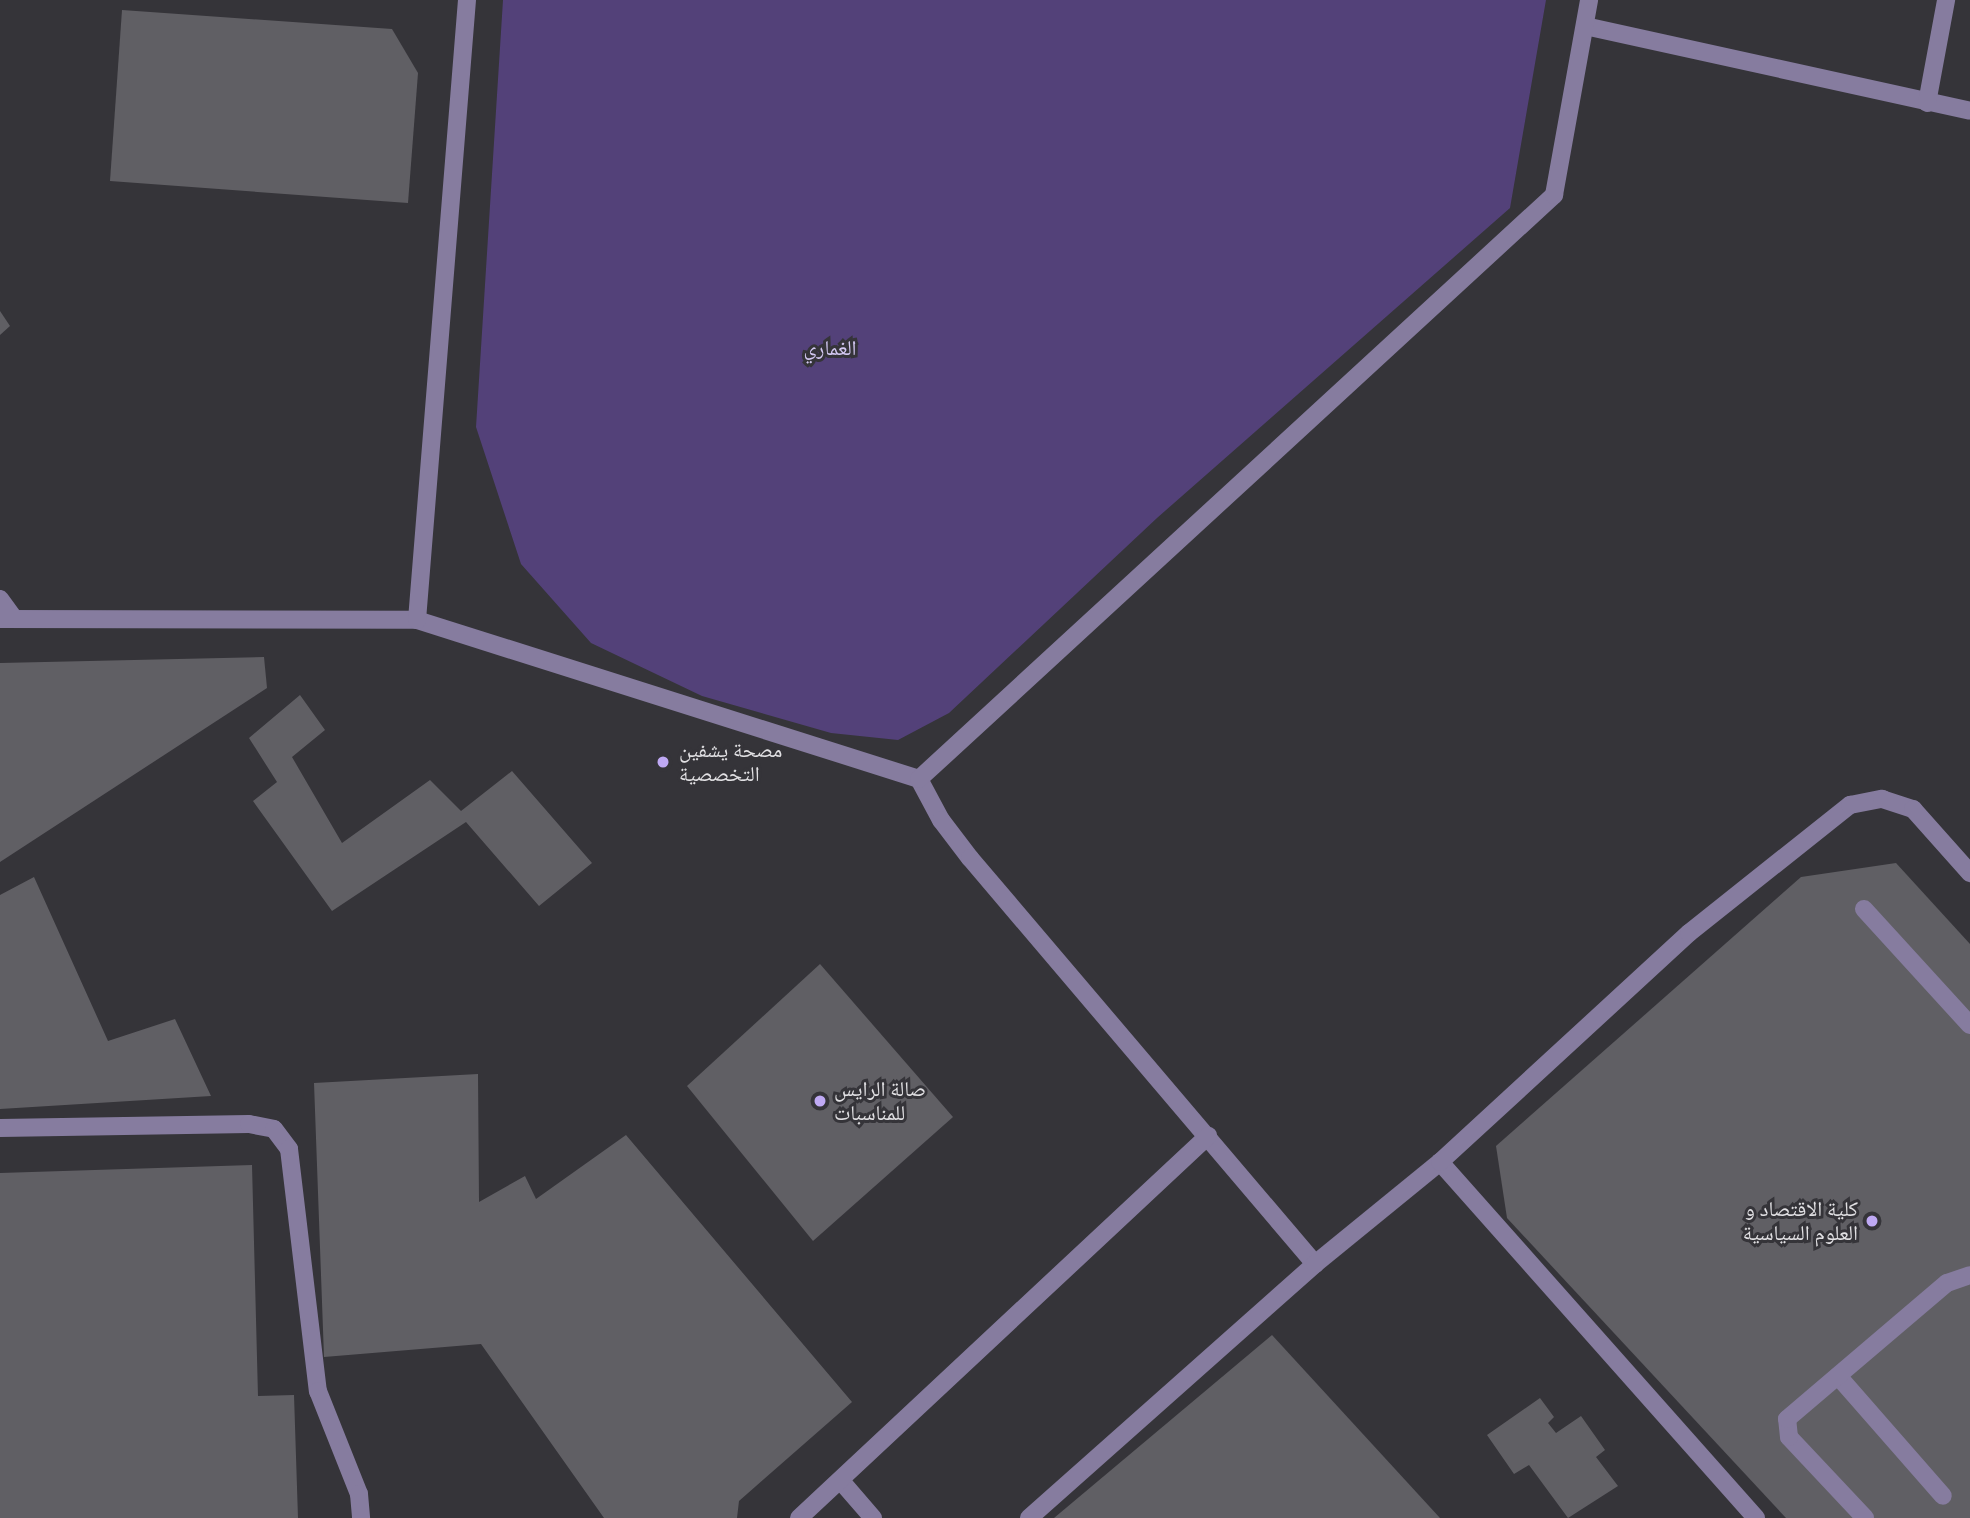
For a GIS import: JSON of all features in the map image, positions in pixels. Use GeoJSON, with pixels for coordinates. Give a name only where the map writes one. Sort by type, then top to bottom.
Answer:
{"type":"FeatureCollection","features":[{"type":"Feature","properties":{"kind":"street"},"geometry":{"type":"LineString","coordinates":[[417,620],[467,0]]}},
{"type":"Feature","properties":{"kind":"street"},"geometry":{"type":"LineString","coordinates":[[919,779],[1554,195],[1589,0]]}},
{"type":"Feature","properties":{"kind":"street"},"geometry":{"type":"LineString","coordinates":[[1927,103],[1946,0]]}},
{"type":"Feature","properties":{"kind":"street"},"geometry":{"type":"LineString","coordinates":[[1585,26],[1970,111]]}},
{"type":"Feature","properties":{"kind":"street"},"geometry":{"type":"LineString","coordinates":[[0,599],[6,618],[417,620],[919,779],[941,820],[970,858],[1315,1264]]}},
{"type":"Feature","properties":{"kind":"street"},"geometry":{"type":"LineString","coordinates":[[1029,1518],[1315,1264],[1440,1162],[1689,933],[1850,805],[1882,799],[1913,809],[1970,873]]}},
{"type":"Feature","properties":{"kind":"street"},"geometry":{"type":"LineString","coordinates":[[1864,909],[1970,1025]]}},
{"type":"Feature","properties":{"kind":"street"},"geometry":{"type":"LineString","coordinates":[[0,1128],[249,1124],[274,1129],[289,1149],[318,1391],[359,1494],[360,1518]]}},
{"type":"Feature","properties":{"kind":"street"},"geometry":{"type":"LineString","coordinates":[[799,1518],[1208,1136]]}},
{"type":"Feature","properties":{"kind":"street"},"geometry":{"type":"LineString","coordinates":[[1440,1162],[1756,1518]]}},
{"type":"Feature","properties":{"kind":"street"},"geometry":{"type":"LineString","coordinates":[[1865,1518],[1789,1437],[1787,1419],[1947,1283],[1970,1275]]}},
{"type":"Feature","properties":{"kind":"street"},"geometry":{"type":"LineString","coordinates":[[1838,1376],[1943,1496]]}},
{"type":"Feature","properties":{"kind":"street"},"geometry":{"type":"LineString","coordinates":[[841,1481],[873,1518]]}},
{"type":"Feature","properties":{"kind":"green space","name":"الغماري"},"geometry":{"type":"Polygon","coordinates":[[[503,0],[1546,0],[1510,208],[1157,518],[949,713],[898,740],[831,733],[702,696],[591,643],[521,564],[476,427],[503,0]]]}},
{"type":"Feature","properties":{"kind":"building"},"geometry":{"type":"Polygon","coordinates":[[[122,10],[392,29],[418,73],[408,203],[110,181],[122,10]]]}},
{"type":"Feature","properties":{"kind":"building"},"geometry":{"type":"Polygon","coordinates":[[[0,311],[10,326],[0,335],[0,311]]]}},
{"type":"Feature","properties":{"kind":"building"},"geometry":{"type":"Polygon","coordinates":[[[264,657],[267,688],[0,862],[0,663],[264,657]]]}},
{"type":"Feature","properties":{"kind":"building"},"geometry":{"type":"Polygon","coordinates":[[[300,695],[325,730],[292,757],[342,843],[430,780],[461,811],[512,771],[592,863],[539,906],[466,822],[332,911],[253,801],[277,782],[249,738],[300,695]]]}},
{"type":"Feature","properties":{"kind":"building"},"geometry":{"type":"Polygon","coordinates":[[[1896,863],[1970,944],[1970,1518],[1786,1518],[1507,1218],[1496,1146],[1801,877],[1896,863]]]}},
{"type":"Feature","properties":{"kind":"building"},"geometry":{"type":"Polygon","coordinates":[[[34,877],[108,1041],[175,1019],[211,1096],[0,1109],[0,895],[34,877]]]}},
{"type":"Feature","properties":{"kind":"building","name":"صالة الرايس للمناسبات"},"geometry":{"type":"Polygon","coordinates":[[[820,964],[953,1117],[813,1241],[687,1086],[820,964]]]}},
{"type":"Feature","properties":{"kind":"building"},"geometry":{"type":"Polygon","coordinates":[[[478,1074],[479,1202],[525,1176],[536,1199],[626,1135],[852,1402],[739,1501],[737,1518],[604,1518],[481,1344],[324,1357],[314,1083],[478,1074]]]}},
{"type":"Feature","properties":{"kind":"building"},"geometry":{"type":"Polygon","coordinates":[[[252,1165],[258,1396],[294,1395],[298,1518],[0,1518],[0,1173],[252,1165]]]}},
{"type":"Feature","properties":{"kind":"building"},"geometry":{"type":"Polygon","coordinates":[[[1272,1335],[1440,1518],[1054,1518],[1272,1335]]]}},
{"type":"Feature","properties":{"kind":"building"},"geometry":{"type":"Polygon","coordinates":[[[1540,1398],[1554,1417],[1548,1423],[1556,1433],[1581,1416],[1605,1450],[1596,1457],[1618,1486],[1568,1518],[1529,1465],[1514,1474],[1487,1435],[1540,1398]]]}},
{"type":"Feature","properties":{"kind":"place","name":"مصحة يشفين التخصصية"},"geometry":{"type":"Point","coordinates":[663,762]}},
{"type":"Feature","properties":{"kind":"place","name":"صالة الرايس للمناسبات"},"geometry":{"type":"Point","coordinates":[820,1101]}},
{"type":"Feature","properties":{"kind":"place","name":"كلية الاقتصاد و العلوم السياسية"},"geometry":{"type":"Point","coordinates":[1872,1221]}}]}
